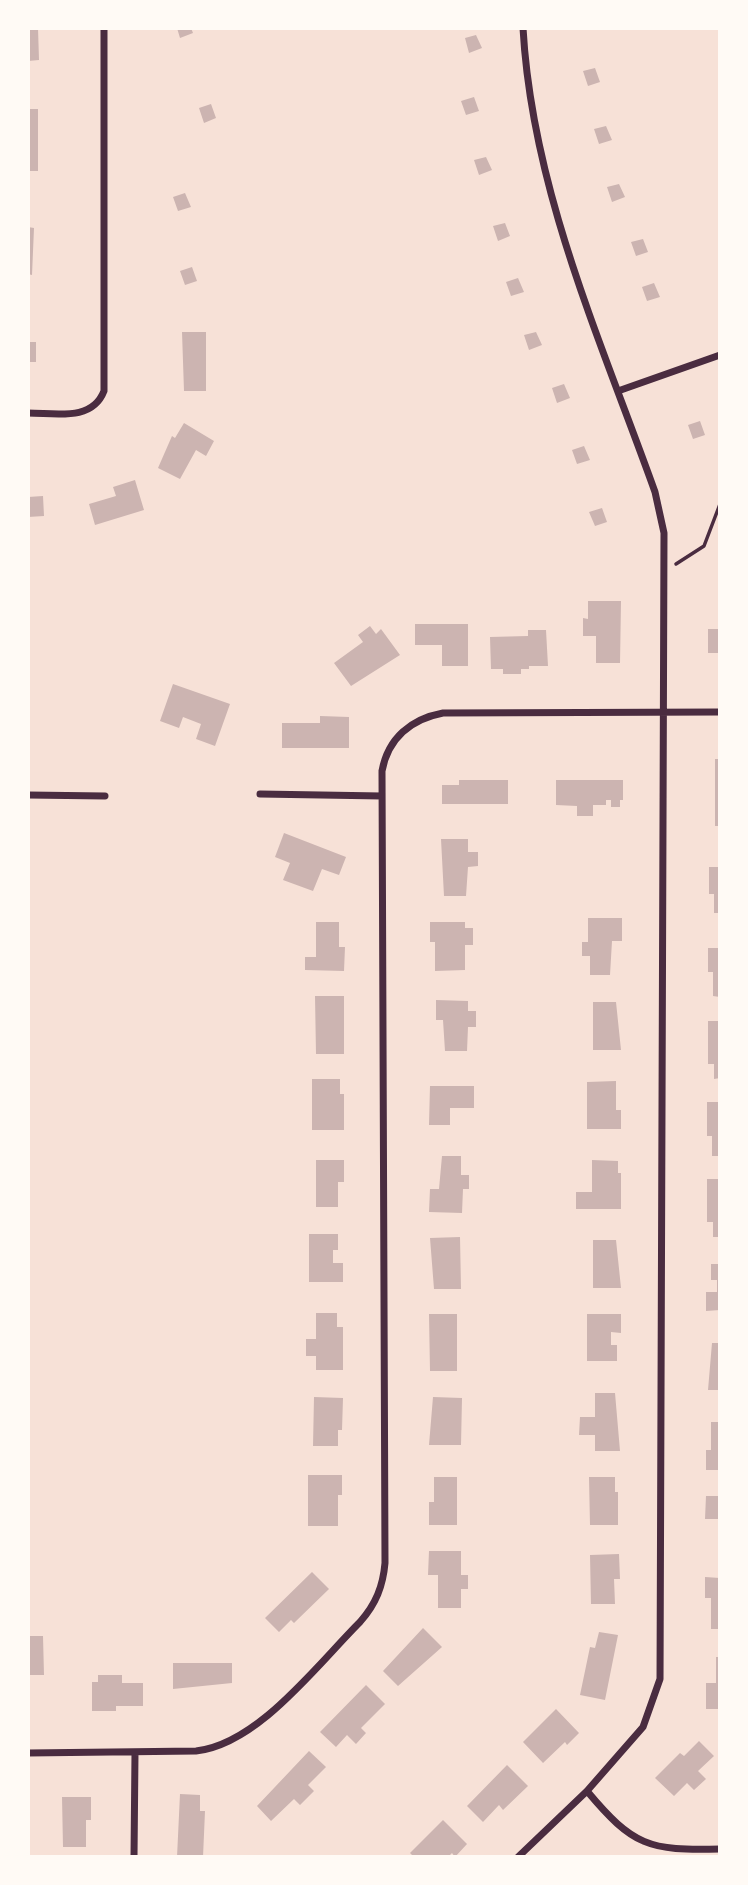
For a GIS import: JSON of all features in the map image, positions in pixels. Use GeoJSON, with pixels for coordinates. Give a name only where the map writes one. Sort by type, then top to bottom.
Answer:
{"type":"FeatureCollection","features":[{"type":"Feature","properties":{"kind":"street"},"geometry":{"type":"LineString","coordinates":[[28,413],[80,413],[99,401],[105,383],[104,28]]}},
{"type":"Feature","properties":{"kind":"street"},"geometry":{"type":"LineString","coordinates":[[518,1857],[587,1791],[643,1727],[660,1679],[665,565],[659,505],[551,198],[533,117],[523,28]]}},
{"type":"Feature","properties":{"kind":"street"},"geometry":{"type":"LineString","coordinates":[[618,391],[720,355]]}},
{"type":"Feature","properties":{"kind":"street"},"geometry":{"type":"LineString","coordinates":[[28,1754],[212,1749],[242,1736],[256,1727],[360,1622],[372,1607],[384,1576],[382,771],[390,745],[418,720],[443,713],[720,712]]}},
{"type":"Feature","properties":{"kind":"street"},"geometry":{"type":"LineString","coordinates":[[260,794],[382,796]]}},
{"type":"Feature","properties":{"kind":"street"},"geometry":{"type":"LineString","coordinates":[[28,795],[105,796]]}},
{"type":"Feature","properties":{"kind":"street"},"geometry":{"type":"LineString","coordinates":[[134,1857],[135,1753]]}},
{"type":"Feature","properties":{"kind":"street"},"geometry":{"type":"LineString","coordinates":[[587,1791],[612,1821],[640,1841],[673,1850],[720,1849]]}},
{"type":"Feature","properties":{"kind":"path"},"geometry":{"type":"LineString","coordinates":[[665,565],[681,563],[704,546],[720,504]]}},
{"type":"Feature","properties":{"kind":"building"},"geometry":{"type":"Polygon","coordinates":[[[28,28],[38,28],[39,60],[28,61],[28,28]]]}},
{"type":"Feature","properties":{"kind":"building"},"geometry":{"type":"Polygon","coordinates":[[[177,28],[191,28],[193,33],[180,38],[177,28]]]}},
{"type":"Feature","properties":{"kind":"building"},"geometry":{"type":"Polygon","coordinates":[[[476,35],[482,48],[469,53],[465,38],[476,35]]]}},
{"type":"Feature","properties":{"kind":"building"},"geometry":{"type":"Polygon","coordinates":[[[595,68],[600,82],[588,86],[583,71],[595,68]]]}},
{"type":"Feature","properties":{"kind":"building"},"geometry":{"type":"Polygon","coordinates":[[[474,97],[479,111],[466,115],[461,101],[474,97]]]}},
{"type":"Feature","properties":{"kind":"building"},"geometry":{"type":"Polygon","coordinates":[[[211,104],[216,118],[204,123],[199,108],[211,104]]]}},
{"type":"Feature","properties":{"kind":"building"},"geometry":{"type":"Polygon","coordinates":[[[28,109],[38,109],[38,171],[28,171],[28,109]]]}},
{"type":"Feature","properties":{"kind":"building"},"geometry":{"type":"Polygon","coordinates":[[[606,126],[612,140],[599,144],[594,129],[606,126]]]}},
{"type":"Feature","properties":{"kind":"building"},"geometry":{"type":"Polygon","coordinates":[[[486,157],[492,170],[479,175],[474,160],[486,157]]]}},
{"type":"Feature","properties":{"kind":"building"},"geometry":{"type":"Polygon","coordinates":[[[619,184],[625,197],[612,202],[607,187],[619,184]]]}},
{"type":"Feature","properties":{"kind":"building"},"geometry":{"type":"Polygon","coordinates":[[[185,193],[191,207],[178,211],[173,197],[185,193]]]}},
{"type":"Feature","properties":{"kind":"building"},"geometry":{"type":"Polygon","coordinates":[[[505,223],[510,236],[498,241],[493,226],[505,223]]]}},
{"type":"Feature","properties":{"kind":"building"},"geometry":{"type":"Polygon","coordinates":[[[28,227],[34,228],[32,275],[28,274],[28,227]]]}},
{"type":"Feature","properties":{"kind":"building"},"geometry":{"type":"Polygon","coordinates":[[[643,239],[648,252],[636,256],[631,242],[643,239]]]}},
{"type":"Feature","properties":{"kind":"building"},"geometry":{"type":"Polygon","coordinates":[[[192,267],[197,281],[185,285],[180,271],[192,267]]]}},
{"type":"Feature","properties":{"kind":"building"},"geometry":{"type":"Polygon","coordinates":[[[518,278],[524,292],[511,296],[506,282],[518,278]]]}},
{"type":"Feature","properties":{"kind":"building"},"geometry":{"type":"Polygon","coordinates":[[[654,283],[660,297],[647,301],[642,287],[654,283]]]}},
{"type":"Feature","properties":{"kind":"building"},"geometry":{"type":"Polygon","coordinates":[[[182,332],[206,332],[206,391],[184,391],[182,332]]]}},
{"type":"Feature","properties":{"kind":"building"},"geometry":{"type":"Polygon","coordinates":[[[536,332],[542,345],[529,350],[524,335],[536,332]]]}},
{"type":"Feature","properties":{"kind":"building"},"geometry":{"type":"Polygon","coordinates":[[[28,342],[36,342],[36,362],[28,362],[28,342]]]}},
{"type":"Feature","properties":{"kind":"building"},"geometry":{"type":"Polygon","coordinates":[[[564,384],[570,398],[557,403],[552,388],[564,384]]]}},
{"type":"Feature","properties":{"kind":"building"},"geometry":{"type":"Polygon","coordinates":[[[700,421],[705,435],[693,439],[688,425],[700,421]]]}},
{"type":"Feature","properties":{"kind":"building"},"geometry":{"type":"Polygon","coordinates":[[[184,423],[214,441],[206,456],[196,450],[180,479],[158,468],[172,436],[175,438],[184,423]]]}},
{"type":"Feature","properties":{"kind":"building"},"geometry":{"type":"Polygon","coordinates":[[[584,446],[590,460],[577,464],[572,450],[584,446]]]}},
{"type":"Feature","properties":{"kind":"building"},"geometry":{"type":"Polygon","coordinates":[[[135,480],[144,510],[95,525],[89,504],[116,496],[113,487],[135,480]]]}},
{"type":"Feature","properties":{"kind":"building"},"geometry":{"type":"Polygon","coordinates":[[[43,496],[44,516],[28,517],[28,497],[43,496]]]}},
{"type":"Feature","properties":{"kind":"building"},"geometry":{"type":"Polygon","coordinates":[[[602,508],[607,522],[595,526],[589,512],[602,508]]]}},
{"type":"Feature","properties":{"kind":"building"},"geometry":{"type":"Polygon","coordinates":[[[588,601],[621,601],[620,663],[596,663],[596,636],[583,636],[583,618],[588,619],[588,601]]]}},
{"type":"Feature","properties":{"kind":"building"},"geometry":{"type":"Polygon","coordinates":[[[415,624],[468,624],[468,666],[442,666],[442,645],[415,645],[415,624]]]}},
{"type":"Feature","properties":{"kind":"building"},"geometry":{"type":"Polygon","coordinates":[[[370,626],[376,634],[381,629],[400,655],[351,686],[334,663],[363,642],[358,635],[370,626]]]}},
{"type":"Feature","properties":{"kind":"building"},"geometry":{"type":"Polygon","coordinates":[[[708,629],[720,629],[720,653],[708,653],[708,629]]]}},
{"type":"Feature","properties":{"kind":"building"},"geometry":{"type":"Polygon","coordinates":[[[528,630],[546,630],[548,666],[529,666],[529,669],[521,669],[521,674],[503,674],[503,669],[491,669],[490,637],[528,636],[528,630]]]}},
{"type":"Feature","properties":{"kind":"building"},"geometry":{"type":"Polygon","coordinates":[[[173,684],[230,704],[215,746],[196,739],[201,724],[183,717],[179,728],[160,721],[173,684]]]}},
{"type":"Feature","properties":{"kind":"building"},"geometry":{"type":"Polygon","coordinates":[[[320,716],[349,717],[349,748],[282,748],[282,723],[320,723],[320,716]]]}},
{"type":"Feature","properties":{"kind":"building"},"geometry":{"type":"Polygon","coordinates":[[[715,759],[720,759],[720,826],[715,826],[715,759]]]}},
{"type":"Feature","properties":{"kind":"building"},"geometry":{"type":"Polygon","coordinates":[[[459,780],[508,780],[508,804],[442,804],[442,785],[459,785],[459,780]]]}},
{"type":"Feature","properties":{"kind":"building"},"geometry":{"type":"Polygon","coordinates":[[[556,780],[623,780],[623,800],[620,800],[620,807],[611,807],[611,800],[606,800],[606,805],[593,805],[593,816],[577,816],[577,806],[556,805],[556,780]]]}},
{"type":"Feature","properties":{"kind":"building"},"geometry":{"type":"Polygon","coordinates":[[[284,833],[346,857],[339,875],[322,869],[313,891],[283,880],[290,863],[275,857],[284,833]]]}},
{"type":"Feature","properties":{"kind":"building"},"geometry":{"type":"Polygon","coordinates":[[[441,839],[468,839],[468,852],[478,852],[478,866],[468,867],[466,896],[444,896],[441,839]]]}},
{"type":"Feature","properties":{"kind":"building"},"geometry":{"type":"Polygon","coordinates":[[[709,867],[720,867],[720,913],[714,913],[714,894],[709,894],[709,867]]]}},
{"type":"Feature","properties":{"kind":"building"},"geometry":{"type":"Polygon","coordinates":[[[588,918],[622,918],[622,941],[612,941],[610,975],[590,975],[590,956],[582,956],[582,942],[588,942],[588,918]]]}},
{"type":"Feature","properties":{"kind":"building"},"geometry":{"type":"Polygon","coordinates":[[[316,922],[339,922],[339,947],[345,947],[344,971],[305,970],[305,957],[316,957],[316,922]]]}},
{"type":"Feature","properties":{"kind":"building"},"geometry":{"type":"Polygon","coordinates":[[[430,922],[465,922],[465,928],[473,928],[473,945],[465,945],[465,970],[435,971],[435,942],[430,942],[430,922]]]}},
{"type":"Feature","properties":{"kind":"building"},"geometry":{"type":"Polygon","coordinates":[[[708,948],[720,948],[720,997],[713,996],[713,972],[708,972],[708,948]]]}},
{"type":"Feature","properties":{"kind":"building"},"geometry":{"type":"Polygon","coordinates":[[[315,996],[344,996],[344,1054],[316,1054],[315,996]]]}},
{"type":"Feature","properties":{"kind":"building"},"geometry":{"type":"Polygon","coordinates":[[[436,1000],[468,1001],[468,1011],[476,1011],[476,1027],[468,1027],[467,1051],[445,1051],[443,1020],[436,1020],[436,1000]]]}},
{"type":"Feature","properties":{"kind":"building"},"geometry":{"type":"Polygon","coordinates":[[[593,1002],[616,1002],[621,1050],[593,1050],[593,1002]]]}},
{"type":"Feature","properties":{"kind":"building"},"geometry":{"type":"Polygon","coordinates":[[[708,1021],[720,1021],[720,1078],[714,1079],[714,1064],[708,1064],[708,1021]]]}},
{"type":"Feature","properties":{"kind":"building"},"geometry":{"type":"Polygon","coordinates":[[[312,1079],[340,1079],[340,1094],[344,1094],[344,1130],[312,1130],[312,1079]]]}},
{"type":"Feature","properties":{"kind":"building"},"geometry":{"type":"Polygon","coordinates":[[[616,1081],[616,1110],[621,1110],[621,1129],[587,1129],[587,1082],[616,1081]]]}},
{"type":"Feature","properties":{"kind":"building"},"geometry":{"type":"Polygon","coordinates":[[[430,1086],[474,1086],[474,1108],[450,1108],[450,1125],[429,1125],[430,1086]]]}},
{"type":"Feature","properties":{"kind":"building"},"geometry":{"type":"Polygon","coordinates":[[[707,1102],[720,1102],[720,1156],[712,1156],[712,1136],[707,1136],[707,1102]]]}},
{"type":"Feature","properties":{"kind":"building"},"geometry":{"type":"Polygon","coordinates":[[[442,1156],[461,1156],[461,1175],[469,1175],[469,1189],[463,1189],[462,1213],[429,1212],[430,1189],[439,1189],[442,1156]]]}},
{"type":"Feature","properties":{"kind":"building"},"geometry":{"type":"Polygon","coordinates":[[[316,1160],[344,1160],[344,1182],[338,1182],[338,1207],[316,1207],[316,1160]]]}},
{"type":"Feature","properties":{"kind":"building"},"geometry":{"type":"Polygon","coordinates":[[[592,1160],[618,1161],[618,1173],[621,1173],[621,1209],[576,1209],[576,1192],[592,1192],[592,1160]]]}},
{"type":"Feature","properties":{"kind":"building"},"geometry":{"type":"Polygon","coordinates":[[[707,1179],[720,1179],[720,1237],[713,1237],[713,1222],[707,1222],[707,1179]]]}},
{"type":"Feature","properties":{"kind":"building"},"geometry":{"type":"Polygon","coordinates":[[[309,1234],[338,1234],[338,1250],[333,1250],[333,1263],[343,1263],[343,1282],[309,1282],[309,1234]]]}},
{"type":"Feature","properties":{"kind":"building"},"geometry":{"type":"Polygon","coordinates":[[[460,1237],[461,1289],[434,1289],[430,1238],[460,1237]]]}},
{"type":"Feature","properties":{"kind":"building"},"geometry":{"type":"Polygon","coordinates":[[[593,1240],[616,1240],[621,1288],[593,1288],[593,1240]]]}},
{"type":"Feature","properties":{"kind":"building"},"geometry":{"type":"Polygon","coordinates":[[[711,1264],[720,1264],[720,1310],[706,1311],[706,1292],[717,1292],[717,1280],[711,1280],[711,1264]]]}},
{"type":"Feature","properties":{"kind":"building"},"geometry":{"type":"Polygon","coordinates":[[[316,1313],[337,1313],[337,1327],[343,1327],[343,1370],[316,1370],[316,1356],[306,1356],[306,1339],[316,1339],[316,1313]]]}},
{"type":"Feature","properties":{"kind":"building"},"geometry":{"type":"Polygon","coordinates":[[[429,1314],[457,1314],[457,1371],[430,1371],[429,1314]]]}},
{"type":"Feature","properties":{"kind":"building"},"geometry":{"type":"Polygon","coordinates":[[[587,1314],[621,1314],[621,1333],[611,1332],[611,1345],[617,1345],[617,1361],[587,1361],[587,1314]]]}},
{"type":"Feature","properties":{"kind":"building"},"geometry":{"type":"Polygon","coordinates":[[[712,1343],[720,1343],[720,1390],[708,1390],[712,1343]]]}},
{"type":"Feature","properties":{"kind":"building"},"geometry":{"type":"Polygon","coordinates":[[[595,1393],[615,1393],[620,1451],[595,1451],[595,1435],[579,1435],[580,1417],[595,1417],[595,1393]]]}},
{"type":"Feature","properties":{"kind":"building"},"geometry":{"type":"Polygon","coordinates":[[[314,1397],[343,1398],[342,1430],[338,1430],[338,1446],[313,1446],[314,1397]]]}},
{"type":"Feature","properties":{"kind":"building"},"geometry":{"type":"Polygon","coordinates":[[[433,1397],[462,1398],[461,1445],[429,1445],[433,1397]]]}},
{"type":"Feature","properties":{"kind":"building"},"geometry":{"type":"Polygon","coordinates":[[[711,1422],[720,1422],[720,1470],[706,1470],[706,1450],[711,1450],[711,1422]]]}},
{"type":"Feature","properties":{"kind":"building"},"geometry":{"type":"Polygon","coordinates":[[[308,1475],[342,1475],[342,1495],[338,1495],[338,1526],[308,1526],[308,1475]]]}},
{"type":"Feature","properties":{"kind":"building"},"geometry":{"type":"Polygon","coordinates":[[[434,1477],[457,1477],[457,1525],[429,1525],[429,1502],[434,1502],[434,1477]]]}},
{"type":"Feature","properties":{"kind":"building"},"geometry":{"type":"Polygon","coordinates":[[[589,1477],[615,1477],[618,1525],[590,1525],[589,1477]]]}},
{"type":"Feature","properties":{"kind":"building"},"geometry":{"type":"Polygon","coordinates":[[[706,1496],[720,1496],[720,1519],[705,1519],[706,1496]]]}},
{"type":"Feature","properties":{"kind":"building"},"geometry":{"type":"Polygon","coordinates":[[[429,1551],[461,1551],[461,1575],[468,1575],[468,1589],[461,1589],[461,1608],[438,1608],[438,1575],[428,1575],[429,1551]]]}},
{"type":"Feature","properties":{"kind":"building"},"geometry":{"type":"Polygon","coordinates":[[[619,1554],[620,1579],[614,1579],[615,1604],[591,1604],[590,1555],[619,1554]]]}},
{"type":"Feature","properties":{"kind":"building"},"geometry":{"type":"Polygon","coordinates":[[[312,1572],[329,1589],[294,1623],[291,1620],[279,1632],[265,1618],[312,1572]]]}},
{"type":"Feature","properties":{"kind":"building"},"geometry":{"type":"Polygon","coordinates":[[[705,1577],[720,1578],[720,1629],[711,1629],[711,1598],[705,1598],[705,1577]]]}},
{"type":"Feature","properties":{"kind":"building"},"geometry":{"type":"Polygon","coordinates":[[[423,1628],[442,1647],[398,1686],[383,1671],[423,1628]]]}},
{"type":"Feature","properties":{"kind":"building"},"geometry":{"type":"Polygon","coordinates":[[[599,1632],[618,1635],[605,1700],[580,1695],[590,1647],[595,1648],[599,1632]]]}},
{"type":"Feature","properties":{"kind":"building"},"geometry":{"type":"Polygon","coordinates":[[[28,1636],[43,1636],[44,1675],[28,1675],[28,1636]]]}},
{"type":"Feature","properties":{"kind":"building"},"geometry":{"type":"Polygon","coordinates":[[[716,1657],[720,1657],[720,1709],[706,1709],[706,1683],[716,1683],[716,1657]]]}},
{"type":"Feature","properties":{"kind":"building"},"geometry":{"type":"Polygon","coordinates":[[[173,1663],[232,1663],[232,1683],[173,1689],[173,1663]]]}},
{"type":"Feature","properties":{"kind":"building"},"geometry":{"type":"Polygon","coordinates":[[[98,1675],[122,1675],[122,1683],[143,1683],[143,1706],[116,1706],[116,1711],[92,1711],[92,1682],[98,1682],[98,1675]]]}},
{"type":"Feature","properties":{"kind":"building"},"geometry":{"type":"Polygon","coordinates":[[[366,1685],[385,1704],[361,1728],[366,1733],[356,1744],[347,1735],[336,1747],[320,1732],[366,1685]]]}},
{"type":"Feature","properties":{"kind":"building"},"geometry":{"type":"Polygon","coordinates":[[[556,1709],[579,1733],[543,1763],[523,1742],[556,1709]]]}},
{"type":"Feature","properties":{"kind":"building"},"geometry":{"type":"Polygon","coordinates":[[[699,1741],[714,1756],[698,1771],[706,1779],[694,1790],[687,1783],[674,1796],[655,1778],[680,1753],[684,1756],[699,1741]]]}},
{"type":"Feature","properties":{"kind":"building"},"geometry":{"type":"Polygon","coordinates":[[[309,1751],[326,1767],[308,1785],[314,1791],[300,1805],[294,1799],[271,1821],[257,1806],[309,1751]]]}},
{"type":"Feature","properties":{"kind":"building"},"geometry":{"type":"Polygon","coordinates":[[[507,1765],[528,1786],[503,1810],[499,1805],[483,1822],[467,1806],[507,1765]]]}},
{"type":"Feature","properties":{"kind":"building"},"geometry":{"type":"Polygon","coordinates":[[[180,1794],[200,1795],[200,1811],[205,1811],[203,1857],[177,1857],[180,1794]]]}},
{"type":"Feature","properties":{"kind":"building"},"geometry":{"type":"Polygon","coordinates":[[[62,1797],[91,1797],[91,1820],[86,1820],[86,1847],[63,1847],[62,1797]]]}},
{"type":"Feature","properties":{"kind":"building"},"geometry":{"type":"Polygon","coordinates":[[[443,1820],[467,1844],[455,1857],[452,1853],[448,1857],[414,1857],[410,1853],[443,1820]]]}}]}
